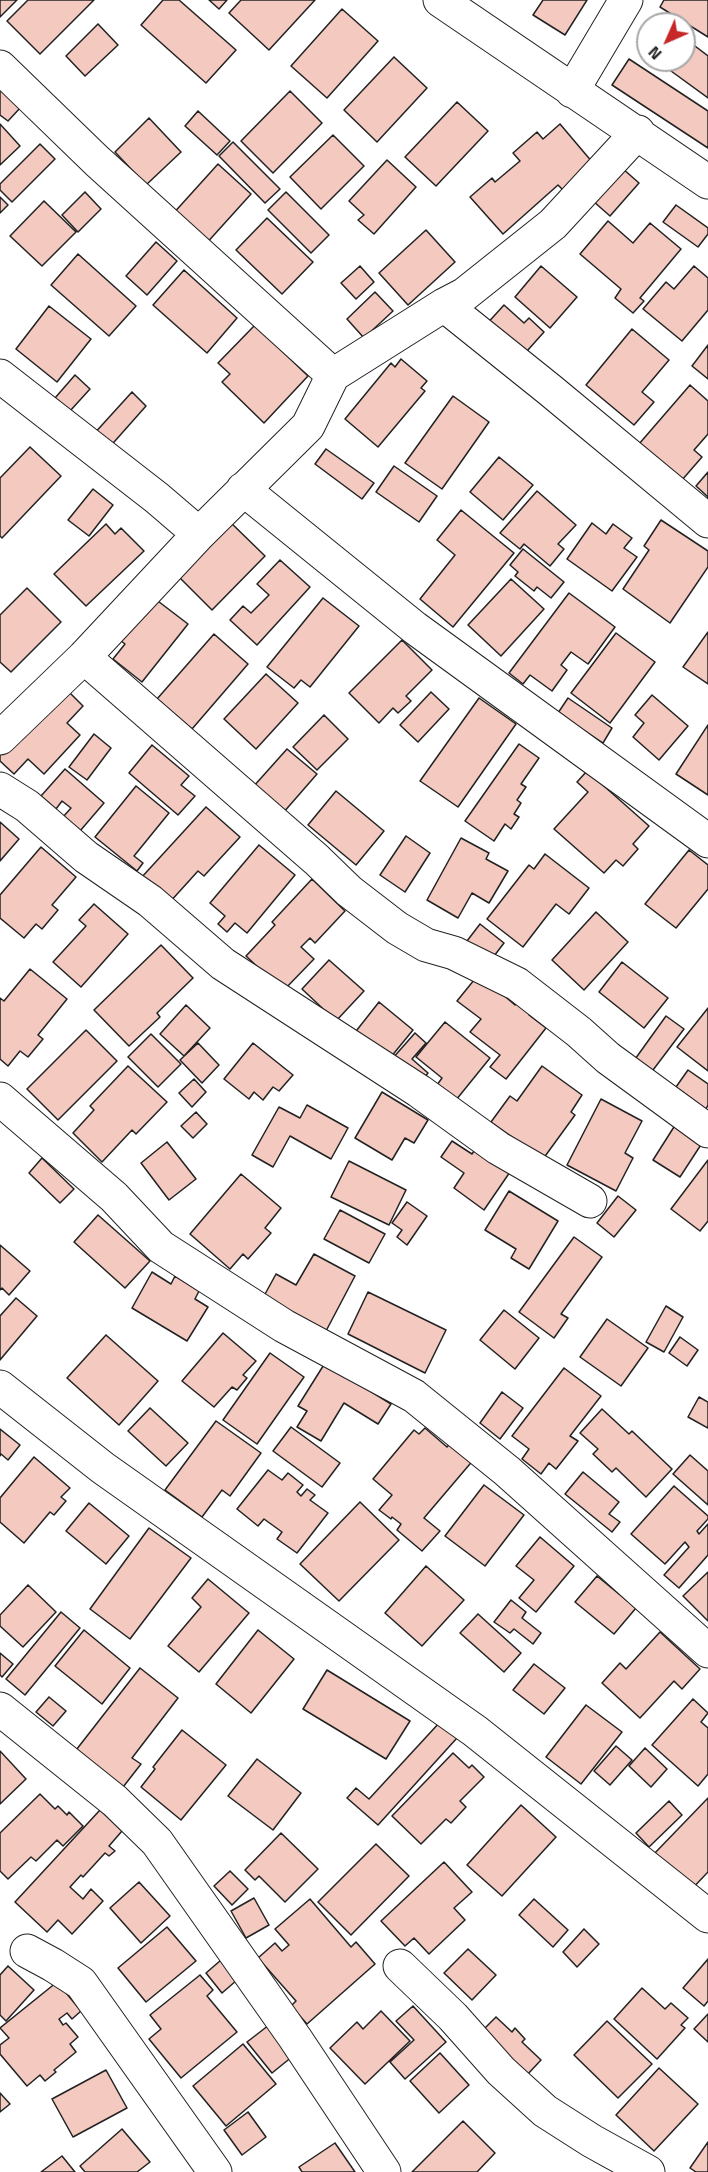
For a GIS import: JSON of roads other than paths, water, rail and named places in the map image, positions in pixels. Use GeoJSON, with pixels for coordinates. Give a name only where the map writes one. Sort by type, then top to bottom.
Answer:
{"type":"FeatureCollection","features":[{"type":"Feature","properties":{"kind":"street"},"geometry":{"type":"LineString","coordinates":[[440,0],[572,91],[638,132],[708,182]]}},
{"type":"Feature","properties":{"kind":"street"},"geometry":{"type":"LineString","coordinates":[[572,91],[626,0]]}},
{"type":"Feature","properties":{"kind":"street"},"geometry":{"type":"LineString","coordinates":[[0,67],[97,161],[333,375]]}},
{"type":"Feature","properties":{"kind":"street"},"geometry":{"type":"LineString","coordinates":[[0,738],[84,657],[199,534],[308,426],[333,375],[465,294],[553,224],[638,132]]}},
{"type":"Feature","properties":{"kind":"street"},"geometry":{"type":"LineString","coordinates":[[444,305],[708,521]]}},
{"type":"Feature","properties":{"kind":"street"},"geometry":{"type":"LineString","coordinates":[[0,376],[157,498],[199,534]]}},
{"type":"Feature","properties":{"kind":"street"},"geometry":{"type":"LineString","coordinates":[[243,489],[415,628],[708,841]]}},
{"type":"Feature","properties":{"kind":"street"},"geometry":{"type":"LineString","coordinates":[[84,657],[300,845],[349,891],[397,928],[426,945],[454,953],[516,984],[579,1032],[608,1058],[708,1131]]}},
{"type":"Feature","properties":{"kind":"street"},"geometry":{"type":"LineString","coordinates":[[0,789],[27,806],[86,857],[150,901],[223,964],[410,1084],[498,1148],[590,1201]]}},
{"type":"Feature","properties":{"kind":"street"},"geometry":{"type":"LineString","coordinates":[[0,1099],[114,1197],[161,1247],[284,1326],[414,1396],[507,1471],[708,1651]]}},
{"type":"Feature","properties":{"kind":"street"},"geometry":{"type":"LineString","coordinates":[[0,1387],[103,1468],[475,1731],[708,1916]]}},
{"type":"Feature","properties":{"kind":"street"},"geometry":{"type":"LineString","coordinates":[[0,1709],[115,1801],[157,1842],[301,2047],[384,2172]]}},
{"type":"Feature","properties":{"kind":"street"},"geometry":{"type":"LineString","coordinates":[[27,1952],[81,1983],[215,2172]]}},
{"type":"Feature","properties":{"kind":"street"},"geometry":{"type":"LineString","coordinates":[[400,1966],[453,2017],[501,2071],[545,2112],[648,2172]]}}]}
